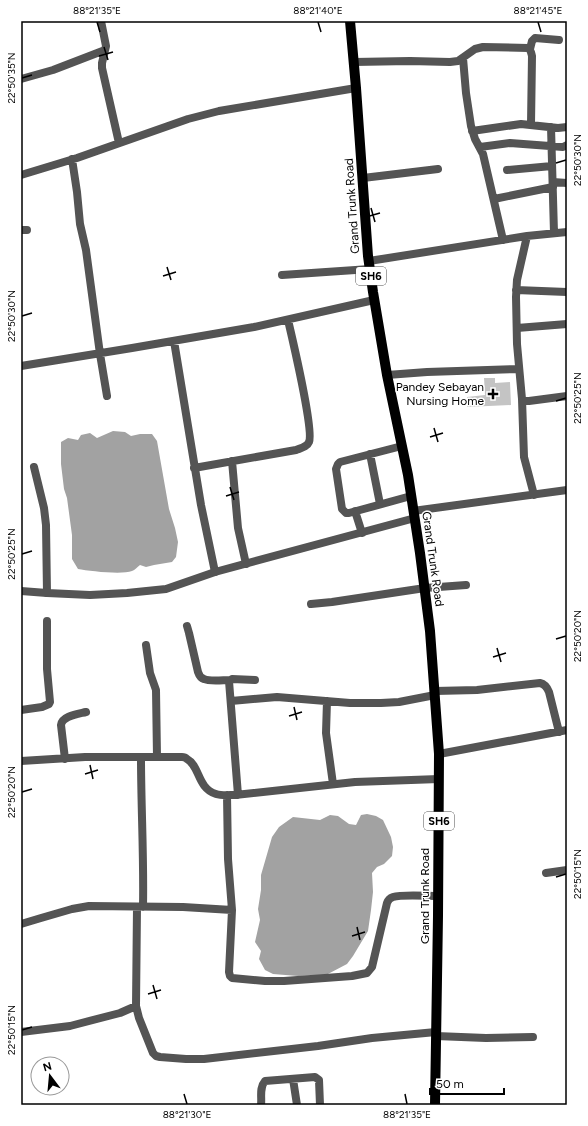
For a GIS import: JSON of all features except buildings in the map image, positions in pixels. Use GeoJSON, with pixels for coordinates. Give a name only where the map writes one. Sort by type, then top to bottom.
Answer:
{"type":"FeatureCollection","features":[{"type":"Feature","properties":{"kind":"main road","name":"Grand Trunk Road"},"geometry":{"type":"LineString","coordinates":[[350,21],[374,300],[418,538],[430,630],[435,693],[439,754],[435,1105]]}},
{"type":"Feature","properties":{"kind":"street"},"geometry":{"type":"LineString","coordinates":[[101,21],[106,46],[102,68],[119,143]]}},
{"type":"Feature","properties":{"kind":"street"},"geometry":{"type":"LineString","coordinates":[[531,124],[532,56],[530,49],[532,41],[535,38],[559,40]]}},
{"type":"Feature","properties":{"kind":"street"},"geometry":{"type":"LineString","coordinates":[[354,62],[450,62],[458,61],[476,49],[483,47],[524,47],[530,49]]}},
{"type":"Feature","properties":{"kind":"street"},"geometry":{"type":"LineString","coordinates":[[21,78],[42,74],[105,50]]}},
{"type":"Feature","properties":{"kind":"street"},"geometry":{"type":"LineString","coordinates":[[463,58],[468,108],[472,130],[483,154],[503,240]]}},
{"type":"Feature","properties":{"kind":"street"},"geometry":{"type":"LineString","coordinates":[[21,175],[188,119],[219,111],[356,88]]}},
{"type":"Feature","properties":{"kind":"street"},"geometry":{"type":"LineString","coordinates":[[472,130],[531,124],[562,128],[567,127]]}},
{"type":"Feature","properties":{"kind":"street"},"geometry":{"type":"LineString","coordinates":[[551,127],[554,233]]}},
{"type":"Feature","properties":{"kind":"street"},"geometry":{"type":"LineString","coordinates":[[480,146],[510,143],[563,147],[567,145]]}},
{"type":"Feature","properties":{"kind":"street"},"geometry":{"type":"LineString","coordinates":[[72,159],[76,181],[80,224],[86,250],[107,396]]}},
{"type":"Feature","properties":{"kind":"street"},"geometry":{"type":"LineString","coordinates":[[507,170],[552,166]]}},
{"type":"Feature","properties":{"kind":"street"},"geometry":{"type":"LineString","coordinates":[[363,178],[438,169]]}},
{"type":"Feature","properties":{"kind":"street"},"geometry":{"type":"LineString","coordinates":[[494,199],[567,183]]}},
{"type":"Feature","properties":{"kind":"street"},"geometry":{"type":"LineString","coordinates":[[282,275],[370,265],[503,240],[567,232]]}},
{"type":"Feature","properties":{"kind":"street"},"geometry":{"type":"LineString","coordinates":[[527,236],[517,280],[517,328],[524,457],[534,495]]}},
{"type":"Feature","properties":{"kind":"street"},"geometry":{"type":"LineString","coordinates":[[516,290],[567,292]]}},
{"type":"Feature","properties":{"kind":"street"},"geometry":{"type":"LineString","coordinates":[[21,366],[100,354],[254,327],[374,300]]}},
{"type":"Feature","properties":{"kind":"street"},"geometry":{"type":"LineString","coordinates":[[194,468],[296,450],[309,443],[310,437],[307,415],[298,363],[288,320]]}},
{"type":"Feature","properties":{"kind":"street"},"geometry":{"type":"LineString","coordinates":[[517,328],[567,324]]}},
{"type":"Feature","properties":{"kind":"street"},"geometry":{"type":"LineString","coordinates":[[174,341],[200,505],[215,572]]}},
{"type":"Feature","properties":{"kind":"street"},"geometry":{"type":"LineString","coordinates":[[387,375],[519,368]]}},
{"type":"Feature","properties":{"kind":"street"},"geometry":{"type":"LineString","coordinates":[[522,398],[524,401],[529,401],[567,396]]}},
{"type":"Feature","properties":{"kind":"street"},"geometry":{"type":"LineString","coordinates":[[402,446],[340,462],[337,466],[342,509],[346,513],[411,496]]}},
{"type":"Feature","properties":{"kind":"street"},"geometry":{"type":"LineString","coordinates":[[370,454],[380,504]]}},
{"type":"Feature","properties":{"kind":"street"},"geometry":{"type":"LineString","coordinates":[[232,461],[238,528],[246,564]]}},
{"type":"Feature","properties":{"kind":"street"},"geometry":{"type":"LineString","coordinates":[[34,467],[44,514],[47,593]]}},
{"type":"Feature","properties":{"kind":"street"},"geometry":{"type":"LineString","coordinates":[[21,591],[90,595],[166,589],[215,572],[415,519],[534,495],[567,490]]}},
{"type":"Feature","properties":{"kind":"street"},"geometry":{"type":"LineString","coordinates":[[355,511],[362,533]]}},
{"type":"Feature","properties":{"kind":"street"},"geometry":{"type":"LineString","coordinates":[[311,604],[425,588],[466,584]]}},
{"type":"Feature","properties":{"kind":"street"},"geometry":{"type":"LineString","coordinates":[[21,710],[42,708],[50,702],[47,669],[47,621]]}},
{"type":"Feature","properties":{"kind":"street"},"geometry":{"type":"LineString","coordinates":[[187,626],[202,679],[255,680]]}},
{"type":"Feature","properties":{"kind":"street"},"geometry":{"type":"LineString","coordinates":[[146,645],[150,673],[156,690],[157,757]]}},
{"type":"Feature","properties":{"kind":"street"},"geometry":{"type":"LineString","coordinates":[[230,680],[238,795]]}},
{"type":"Feature","properties":{"kind":"street"},"geometry":{"type":"LineString","coordinates":[[231,701],[277,697],[350,703],[381,703],[399,702],[435,693],[540,683],[546,686],[563,731],[439,754]]}},
{"type":"Feature","properties":{"kind":"street"},"geometry":{"type":"LineString","coordinates":[[327,701],[326,733],[333,784]]}},
{"type":"Feature","properties":{"kind":"street"},"geometry":{"type":"LineString","coordinates":[[65,759],[61,722],[64,719],[86,712]]}},
{"type":"Feature","properties":{"kind":"street"},"geometry":{"type":"LineString","coordinates":[[21,761],[85,757],[182,756],[192,763],[203,784],[208,790],[216,794],[227,795],[355,782],[439,779]]}},
{"type":"Feature","properties":{"kind":"street"},"geometry":{"type":"LineString","coordinates":[[141,757],[141,814],[144,864],[140,907],[136,1006],[153,1053],[160,1057],[204,1059],[311,1047],[372,1038],[436,1034],[486,1038],[533,1037]]}},
{"type":"Feature","properties":{"kind":"street"},"geometry":{"type":"LineString","coordinates":[[227,795],[228,859],[232,910],[230,976],[232,978],[265,981],[352,976],[367,973],[372,966],[389,899],[394,896],[438,896]]}},
{"type":"Feature","properties":{"kind":"street"},"geometry":{"type":"LineString","coordinates":[[546,873],[567,870]]}},
{"type":"Feature","properties":{"kind":"street"},"geometry":{"type":"LineString","coordinates":[[21,924],[72,909],[89,906],[183,907],[232,910]]}},
{"type":"Feature","properties":{"kind":"street"},"geometry":{"type":"LineString","coordinates":[[21,1032],[70,1026],[120,1013],[136,1006]]}},
{"type":"Feature","properties":{"kind":"street"},"geometry":{"type":"LineString","coordinates":[[261,1105],[261,1088],[264,1081],[315,1077],[319,1080],[320,1084],[320,1105]]}},
{"type":"Feature","properties":{"kind":"street"},"geometry":{"type":"LineString","coordinates":[[293,1079],[297,1105]]}},
{"type":"Feature","properties":{"kind":"shaded area"},"geometry":{"type":"Polygon","coordinates":[[[113,431],[125,432],[131,436],[152,434],[157,441],[169,509],[178,542],[176,557],[172,562],[146,567],[140,565],[132,571],[113,573],[78,569],[72,559],[72,535],[61,464],[61,442],[68,438],[78,440],[81,435],[90,433],[97,438],[113,431]]]}},
{"type":"Feature","properties":{"kind":"shaded area"},"geometry":{"type":"Polygon","coordinates":[[[367,814],[376,816],[383,820],[391,837],[393,847],[392,856],[384,864],[377,867],[372,873],[373,892],[368,931],[353,956],[347,964],[326,975],[298,976],[273,974],[265,970],[259,959],[261,951],[255,942],[260,920],[258,909],[261,890],[261,875],[272,837],[279,827],[293,817],[320,820],[330,815],[338,816],[349,824],[356,825],[361,815],[367,814]]]}},
{"type":"Feature","properties":{"kind":"place","name":"Pandey Sebayan Nursing Home"},"geometry":{"type":"Point","coordinates":[493,394]}}]}
